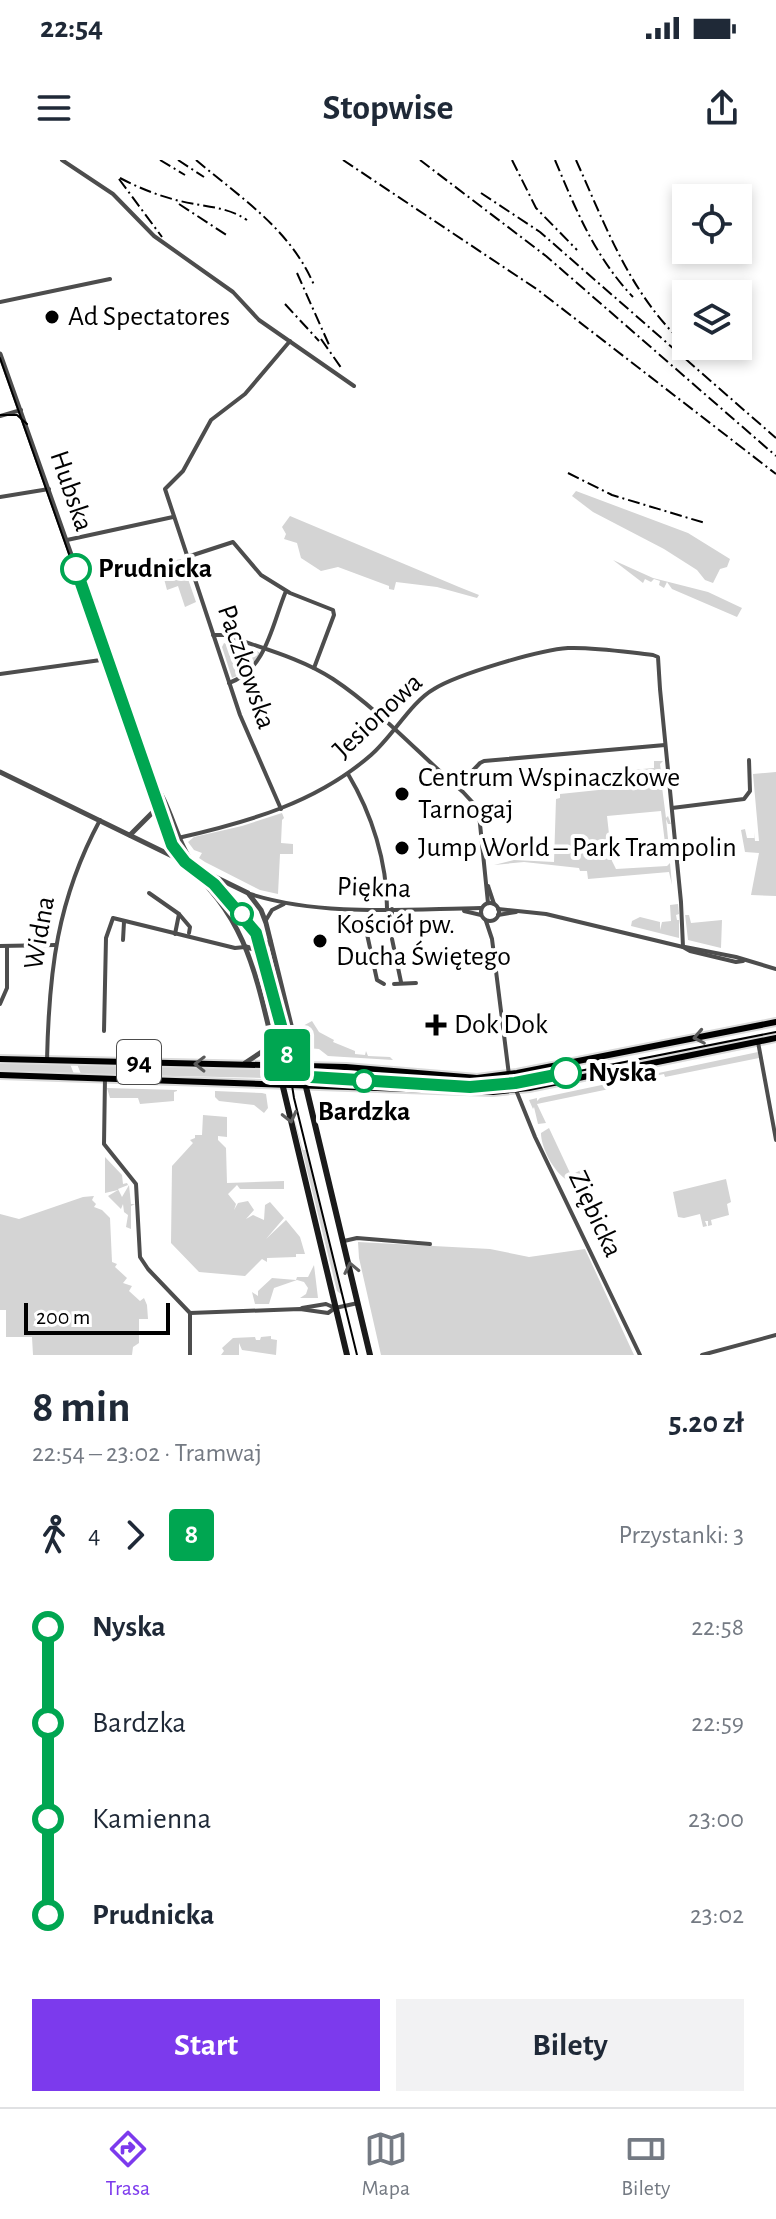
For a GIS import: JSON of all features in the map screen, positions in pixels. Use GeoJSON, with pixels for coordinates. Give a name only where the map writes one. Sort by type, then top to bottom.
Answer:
{"type":"FeatureCollection","features":[{"type":"Feature","properties":{"kind":"main road","name":"94"},"geometry":{"type":"LineString","coordinates":[[0,1059],[359,1068],[477,1078],[509,1075],[776,1022]]}},
{"type":"Feature","properties":{"kind":"main road","name":"94"},"geometry":{"type":"LineString","coordinates":[[0,1075],[282,1083],[452,1092],[516,1090],[776,1038]]}},
{"type":"Feature","properties":{"kind":"main road"},"geometry":{"type":"LineString","coordinates":[[278,1066],[347,1355]]}},
{"type":"Feature","properties":{"kind":"main road"},"geometry":{"type":"LineString","coordinates":[[301,1066],[370,1355]]}},
{"type":"Feature","properties":{"kind":"main road"},"geometry":{"type":"LineString","coordinates":[[310,1104],[314,1092],[325,1085]]}},
{"type":"Feature","properties":{"kind":"street"},"geometry":{"type":"LineString","coordinates":[[62,160],[113,194],[166,246],[227,287],[259,320],[354,386]]}},
{"type":"Feature","properties":{"kind":"street"},"geometry":{"type":"LineString","coordinates":[[0,302],[110,279]]}},
{"type":"Feature","properties":{"kind":"street","name":"Paczkowska"},"geometry":{"type":"LineString","coordinates":[[281,809],[241,718],[165,489],[183,471],[211,420],[245,394],[290,341]]}},
{"type":"Feature","properties":{"kind":"street","name":"Hubska"},"geometry":{"type":"LineString","coordinates":[[0,354],[150,778],[196,868]]}},
{"type":"Feature","properties":{"kind":"street"},"geometry":{"type":"LineString","coordinates":[[0,416],[21,410]]}},
{"type":"Feature","properties":{"kind":"street"},"geometry":{"type":"LineString","coordinates":[[0,497],[49,489]]}},
{"type":"Feature","properties":{"kind":"street"},"geometry":{"type":"LineString","coordinates":[[67,540],[173,517]]}},
{"type":"Feature","properties":{"kind":"street"},"geometry":{"type":"LineString","coordinates":[[187,557],[233,542],[261,575],[286,591],[333,610],[334,615],[314,669]]}},
{"type":"Feature","properties":{"kind":"street"},"geometry":{"type":"LineString","coordinates":[[229,683],[253,668],[264,649],[286,591]]}},
{"type":"Feature","properties":{"kind":"street"},"geometry":{"type":"LineString","coordinates":[[213,635],[225,635],[314,669],[349,691],[475,805],[479,814],[487,884],[496,918],[492,939]]}},
{"type":"Feature","properties":{"kind":"street","name":"Jesionowa"},"geometry":{"type":"LineString","coordinates":[[178,838],[255,819],[310,797],[348,774],[391,737],[420,700],[435,688],[455,679],[558,649],[580,648],[659,658],[665,745]]}},
{"type":"Feature","properties":{"kind":"street"},"geometry":{"type":"LineString","coordinates":[[0,674],[108,659]]}},
{"type":"Feature","properties":{"kind":"street"},"geometry":{"type":"LineString","coordinates":[[457,787],[484,761],[665,745],[683,947]]}},
{"type":"Feature","properties":{"kind":"street"},"geometry":{"type":"LineString","coordinates":[[672,808],[744,799],[750,791],[749,760]]}},
{"type":"Feature","properties":{"kind":"street"},"geometry":{"type":"LineString","coordinates":[[0,772],[248,893],[266,920],[301,1066]]}},
{"type":"Feature","properties":{"kind":"street"},"geometry":{"type":"LineString","coordinates":[[348,774],[375,830],[392,930]]}},
{"type":"Feature","properties":{"kind":"street","name":"Hubska"},"geometry":{"type":"LineString","coordinates":[[150,778],[148,788],[154,810],[169,849],[177,859]]}},
{"type":"Feature","properties":{"kind":"street"},"geometry":{"type":"LineString","coordinates":[[130,835],[154,810]]}},
{"type":"Feature","properties":{"kind":"street","name":"Widna"},"geometry":{"type":"LineString","coordinates":[[47,1060],[55,945],[69,886],[100,820]]}},
{"type":"Feature","properties":{"kind":"street"},"geometry":{"type":"LineString","coordinates":[[177,859],[221,901],[238,928],[278,1066]]}},
{"type":"Feature","properties":{"kind":"street"},"geometry":{"type":"LineString","coordinates":[[149,893],[179,914],[190,927],[189,933]]}},
{"type":"Feature","properties":{"kind":"street","name":"Piękna"},"geometry":{"type":"LineString","coordinates":[[248,893],[286,903],[481,912]]}},
{"type":"Feature","properties":{"kind":"street"},"geometry":{"type":"LineString","coordinates":[[266,920],[270,912],[286,903]]}},
{"type":"Feature","properties":{"kind":"street"},"geometry":{"type":"LineString","coordinates":[[509,1075],[492,939],[481,912],[493,905],[697,948],[776,969]]}},
{"type":"Feature","properties":{"kind":"street"},"geometry":{"type":"LineString","coordinates":[[486,921],[518,911]]}},
{"type":"Feature","properties":{"kind":"street"},"geometry":{"type":"LineString","coordinates":[[172,933],[179,914]]}},
{"type":"Feature","properties":{"kind":"street"},"geometry":{"type":"LineString","coordinates":[[104,1031],[106,938],[113,918],[257,951],[264,951],[270,939]]}},
{"type":"Feature","properties":{"kind":"street"},"geometry":{"type":"LineString","coordinates":[[384,984],[377,980],[365,925],[371,921],[392,921]]}},
{"type":"Feature","properties":{"kind":"street"},"geometry":{"type":"LineString","coordinates":[[123,940],[124,922]]}},
{"type":"Feature","properties":{"kind":"street"},"geometry":{"type":"LineString","coordinates":[[392,939],[401,982]]}},
{"type":"Feature","properties":{"kind":"street"},"geometry":{"type":"LineString","coordinates":[[0,946],[55,945]]}},
{"type":"Feature","properties":{"kind":"street"},"geometry":{"type":"LineString","coordinates":[[0,1004],[7,988],[7,946]]}},
{"type":"Feature","properties":{"kind":"street"},"geometry":{"type":"LineString","coordinates":[[394,984],[416,983]]}},
{"type":"Feature","properties":{"kind":"street"},"geometry":{"type":"LineString","coordinates":[[241,1065],[263,1051],[268,1027]]}},
{"type":"Feature","properties":{"kind":"street"},"geometry":{"type":"LineString","coordinates":[[758,1042],[776,1140]]}},
{"type":"Feature","properties":{"kind":"street"},"geometry":{"type":"LineString","coordinates":[[105,1078],[104,1144],[135,1182],[140,1257],[190,1313],[190,1355]]}},
{"type":"Feature","properties":{"kind":"street","name":"Ziębicka"},"geometry":{"type":"LineString","coordinates":[[516,1090],[535,1137],[640,1355]]}},
{"type":"Feature","properties":{"kind":"street"},"geometry":{"type":"LineString","coordinates":[[344,1241],[357,1238],[430,1244]]}},
{"type":"Feature","properties":{"kind":"street"},"geometry":{"type":"LineString","coordinates":[[300,1309],[328,1313],[335,1308],[358,1303]]}},
{"type":"Feature","properties":{"kind":"street"},"geometry":{"type":"LineString","coordinates":[[190,1313],[300,1309],[325,1304],[335,1308]]}},
{"type":"Feature","properties":{"kind":"street"},"geometry":{"type":"LineString","coordinates":[[702,1355],[776,1335]]}},
{"type":"Feature","properties":{"kind":"shaded area"},"geometry":{"type":"Polygon","coordinates":[[[576,491],[688,533],[730,559],[727,567],[720,569],[713,583],[705,580],[697,570],[664,549],[593,512],[572,496],[576,491]]]}},
{"type":"Feature","properties":{"kind":"shaded area"},"geometry":{"type":"Polygon","coordinates":[[[290,516],[479,595],[477,598],[437,587],[396,582],[394,590],[338,567],[321,571],[301,558],[297,543],[284,539],[286,534],[282,527],[290,516]]]}},
{"type":"Feature","properties":{"kind":"shaded area"},"geometry":{"type":"Polygon","coordinates":[[[181,559],[196,602],[185,607],[178,586],[167,590],[162,571],[168,568],[166,562],[181,559]]]}},
{"type":"Feature","properties":{"kind":"shaded area"},"geometry":{"type":"Polygon","coordinates":[[[613,560],[653,578],[708,592],[742,608],[737,617],[672,589],[667,582],[664,588],[659,585],[660,581],[654,579],[651,582],[645,579],[643,583],[613,560]]]}},
{"type":"Feature","properties":{"kind":"shaded area"},"geometry":{"type":"Polygon","coordinates":[[[224,643],[251,653],[254,649],[260,653],[249,668],[232,678],[222,647],[224,643]]]}},
{"type":"Feature","properties":{"kind":"shaded area"},"geometry":{"type":"Polygon","coordinates":[[[654,761],[663,761],[660,764],[663,772],[658,773],[660,783],[664,782],[664,777],[665,782],[660,787],[666,818],[668,816],[671,824],[666,819],[670,858],[667,859],[661,811],[607,816],[612,861],[616,869],[667,866],[670,863],[672,885],[669,872],[588,879],[587,871],[580,871],[579,868],[524,862],[494,865],[514,860],[554,862],[556,799],[560,798],[560,794],[608,789],[607,772],[654,768],[654,761]]]}},
{"type":"Feature","properties":{"kind":"shaded area"},"geometry":{"type":"Polygon","coordinates":[[[776,772],[776,896],[751,895],[759,853],[745,852],[741,830],[745,829],[747,838],[759,841],[753,774],[776,772]]]}},
{"type":"Feature","properties":{"kind":"shaded area"},"geometry":{"type":"Polygon","coordinates":[[[282,813],[281,843],[293,844],[293,854],[280,854],[278,894],[260,890],[205,862],[199,858],[202,853],[194,850],[188,842],[194,837],[282,813]]]}},
{"type":"Feature","properties":{"kind":"shaded area"},"geometry":{"type":"Polygon","coordinates":[[[678,904],[679,938],[631,926],[632,921],[640,917],[660,922],[660,930],[662,922],[671,921],[670,905],[678,904]]]}},
{"type":"Feature","properties":{"kind":"shaded area"},"geometry":{"type":"Polygon","coordinates":[[[685,915],[689,915],[691,923],[722,920],[721,948],[688,940],[685,915]]]}},
{"type":"Feature","properties":{"kind":"shaded area"},"geometry":{"type":"Polygon","coordinates":[[[312,1021],[319,1032],[355,1051],[355,1054],[365,1055],[366,1051],[368,1056],[390,1057],[393,1060],[328,1056],[319,1049],[308,1048],[301,1027],[312,1021]]]}},
{"type":"Feature","properties":{"kind":"shaded area"},"geometry":{"type":"Polygon","coordinates":[[[758,1052],[759,1058],[614,1084],[614,1088],[537,1104],[546,1123],[538,1124],[529,1100],[537,1098],[537,1101],[758,1052]]]}},
{"type":"Feature","properties":{"kind":"shaded area"},"geometry":{"type":"Polygon","coordinates":[[[0,1062],[70,1064],[74,1074],[0,1072],[0,1062]]]}},
{"type":"Feature","properties":{"kind":"shaded area"},"geometry":{"type":"Polygon","coordinates":[[[77,1064],[262,1068],[264,1078],[81,1074],[77,1064]]]}},
{"type":"Feature","properties":{"kind":"shaded area"},"geometry":{"type":"Polygon","coordinates":[[[107,1088],[177,1091],[174,1092],[174,1101],[140,1104],[138,1098],[110,1098],[107,1088]]]}},
{"type":"Feature","properties":{"kind":"shaded area"},"geometry":{"type":"Polygon","coordinates":[[[215,1091],[266,1094],[268,1108],[264,1113],[254,1105],[219,1101],[215,1091]]]}},
{"type":"Feature","properties":{"kind":"shaded area"},"geometry":{"type":"Polygon","coordinates":[[[291,1106],[303,1150],[307,1150],[342,1295],[337,1291],[291,1106]]]}},
{"type":"Feature","properties":{"kind":"shaded area"},"geometry":{"type":"Polygon","coordinates":[[[203,1115],[227,1117],[227,1137],[218,1136],[218,1140],[226,1148],[227,1183],[284,1181],[284,1189],[240,1189],[237,1185],[228,1194],[236,1204],[234,1210],[238,1203],[248,1201],[254,1210],[246,1219],[253,1215],[264,1220],[265,1205],[270,1202],[284,1218],[266,1239],[286,1220],[300,1237],[305,1254],[267,1258],[267,1262],[262,1259],[245,1276],[199,1272],[171,1243],[172,1166],[193,1143],[190,1140],[195,1135],[202,1135],[203,1115]]]}},
{"type":"Feature","properties":{"kind":"shaded area"},"geometry":{"type":"Polygon","coordinates":[[[549,1128],[571,1175],[585,1168],[586,1171],[567,1177],[567,1180],[557,1171],[542,1139],[541,1133],[549,1128]]]}},
{"type":"Feature","properties":{"kind":"shaded area"},"geometry":{"type":"Polygon","coordinates":[[[105,1157],[122,1175],[123,1184],[128,1185],[118,1189],[122,1197],[129,1185],[131,1204],[135,1204],[131,1206],[131,1229],[126,1227],[128,1215],[124,1212],[123,1204],[121,1209],[108,1196],[118,1190],[105,1193],[105,1157]]]}},
{"type":"Feature","properties":{"kind":"shaded area"},"geometry":{"type":"Polygon","coordinates":[[[726,1179],[731,1202],[727,1204],[729,1215],[711,1220],[712,1225],[708,1226],[708,1221],[705,1221],[707,1226],[703,1227],[700,1214],[678,1217],[673,1192],[726,1179]]]}},
{"type":"Feature","properties":{"kind":"shaded area"},"geometry":{"type":"Polygon","coordinates":[[[94,1196],[94,1207],[110,1218],[112,1262],[127,1278],[123,1283],[132,1286],[129,1291],[140,1301],[144,1298],[147,1305],[148,1319],[139,1319],[139,1343],[133,1347],[132,1355],[33,1355],[32,1337],[6,1337],[6,1310],[0,1310],[0,1214],[19,1219],[94,1196]]]}},
{"type":"Feature","properties":{"kind":"shaded area"},"geometry":{"type":"Polygon","coordinates":[[[358,1242],[490,1249],[529,1257],[585,1249],[634,1355],[381,1355],[358,1242]]]}},
{"type":"Feature","properties":{"kind":"shaded area"},"geometry":{"type":"Polygon","coordinates":[[[314,1265],[318,1298],[300,1298],[308,1288],[304,1282],[297,1280],[274,1288],[269,1304],[255,1304],[252,1292],[258,1296],[258,1291],[272,1278],[296,1280],[297,1277],[308,1277],[314,1265]]]}},
{"type":"Feature","properties":{"kind":"shaded area"},"geometry":{"type":"Polygon","coordinates":[[[271,1336],[271,1339],[277,1340],[276,1355],[242,1350],[239,1343],[239,1355],[221,1355],[224,1351],[222,1348],[233,1338],[255,1337],[260,1340],[261,1337],[271,1336]]]}},
{"type":"Feature","properties":{"kind":"tram line"},"geometry":{"type":"LineString","coordinates":[[0,358],[171,844],[181,858],[214,884],[256,933],[357,1355]]}},
{"type":"Feature","properties":{"kind":"tram line"},"geometry":{"type":"LineString","coordinates":[[0,415],[17,415],[27,424]]}},
{"type":"Feature","properties":{"kind":"tram line","name":"8"},"geometry":{"type":"LineString","coordinates":[[76,569],[172,845],[185,862],[214,884],[256,933],[292,1066],[311,1077],[455,1086],[490,1086],[566,1073]]}},
{"type":"Feature","properties":{"kind":"tram line"},"geometry":{"type":"LineString","coordinates":[[288,1059],[298,1072],[311,1077],[490,1086],[776,1032]]}},
{"type":"Feature","properties":{"kind":"railway"},"geometry":{"type":"LineString","coordinates":[[160,160],[185,175]]}},
{"type":"Feature","properties":{"kind":"railway"},"geometry":{"type":"LineString","coordinates":[[178,160],[204,177]]}},
{"type":"Feature","properties":{"kind":"railway"},"geometry":{"type":"LineString","coordinates":[[196,160],[278,231],[292,247],[314,285]]}},
{"type":"Feature","properties":{"kind":"railway"},"geometry":{"type":"LineString","coordinates":[[343,160],[538,290],[776,474]]}},
{"type":"Feature","properties":{"kind":"railway"},"geometry":{"type":"LineString","coordinates":[[420,160],[546,256],[776,456]]}},
{"type":"Feature","properties":{"kind":"railway"},"geometry":{"type":"LineString","coordinates":[[512,160],[536,208],[577,250]]}},
{"type":"Feature","properties":{"kind":"railway"},"geometry":{"type":"LineString","coordinates":[[555,160],[597,249],[633,297]]}},
{"type":"Feature","properties":{"kind":"railway"},"geometry":{"type":"LineString","coordinates":[[576,160],[630,274],[643,296],[672,332]]}},
{"type":"Feature","properties":{"kind":"railway"},"geometry":{"type":"LineString","coordinates":[[120,178],[164,197],[223,209],[247,220]]}},
{"type":"Feature","properties":{"kind":"railway"},"geometry":{"type":"LineString","coordinates":[[119,179],[162,237]]}},
{"type":"Feature","properties":{"kind":"railway"},"geometry":{"type":"LineString","coordinates":[[481,193],[540,232],[776,438]]}},
{"type":"Feature","properties":{"kind":"railway"},"geometry":{"type":"LineString","coordinates":[[179,204],[228,236]]}},
{"type":"Feature","properties":{"kind":"railway"},"geometry":{"type":"LineString","coordinates":[[297,273],[330,347]]}},
{"type":"Feature","properties":{"kind":"railway"},"geometry":{"type":"LineString","coordinates":[[285,304],[319,341]]}},
{"type":"Feature","properties":{"kind":"railway"},"geometry":{"type":"LineString","coordinates":[[321,339],[342,369]]}},
{"type":"Feature","properties":{"kind":"railway"},"geometry":{"type":"LineString","coordinates":[[568,473],[612,495],[705,523]]}},
{"type":"Feature","properties":{"kind":"place","name":"Ad Spectatores"},"geometry":{"type":"Point","coordinates":[52,317]}},
{"type":"Feature","properties":{"kind":"place","name":"Prudnicka"},"geometry":{"type":"Point","coordinates":[76,569]}},
{"type":"Feature","properties":{"kind":"place","name":"Centrum Wspinaczkowe Tarnogaj"},"geometry":{"type":"Point","coordinates":[402,794]}},
{"type":"Feature","properties":{"kind":"place","name":"Jump World – Park Trampolin"},"geometry":{"type":"Point","coordinates":[402,848]}},
{"type":"Feature","properties":{"kind":"place","name":"Kościół pw. Ducha Świętego"},"geometry":{"type":"Point","coordinates":[320,941]}},
{"type":"Feature","properties":{"kind":"place","name":"Dok Dok"},"geometry":{"type":"Point","coordinates":[436,1025]}},
{"type":"Feature","properties":{"kind":"place","name":"Nyska"},"geometry":{"type":"Point","coordinates":[566,1073]}},
{"type":"Feature","properties":{"kind":"place","name":"Bardzka"},"geometry":{"type":"Point","coordinates":[364,1081]}}]}
